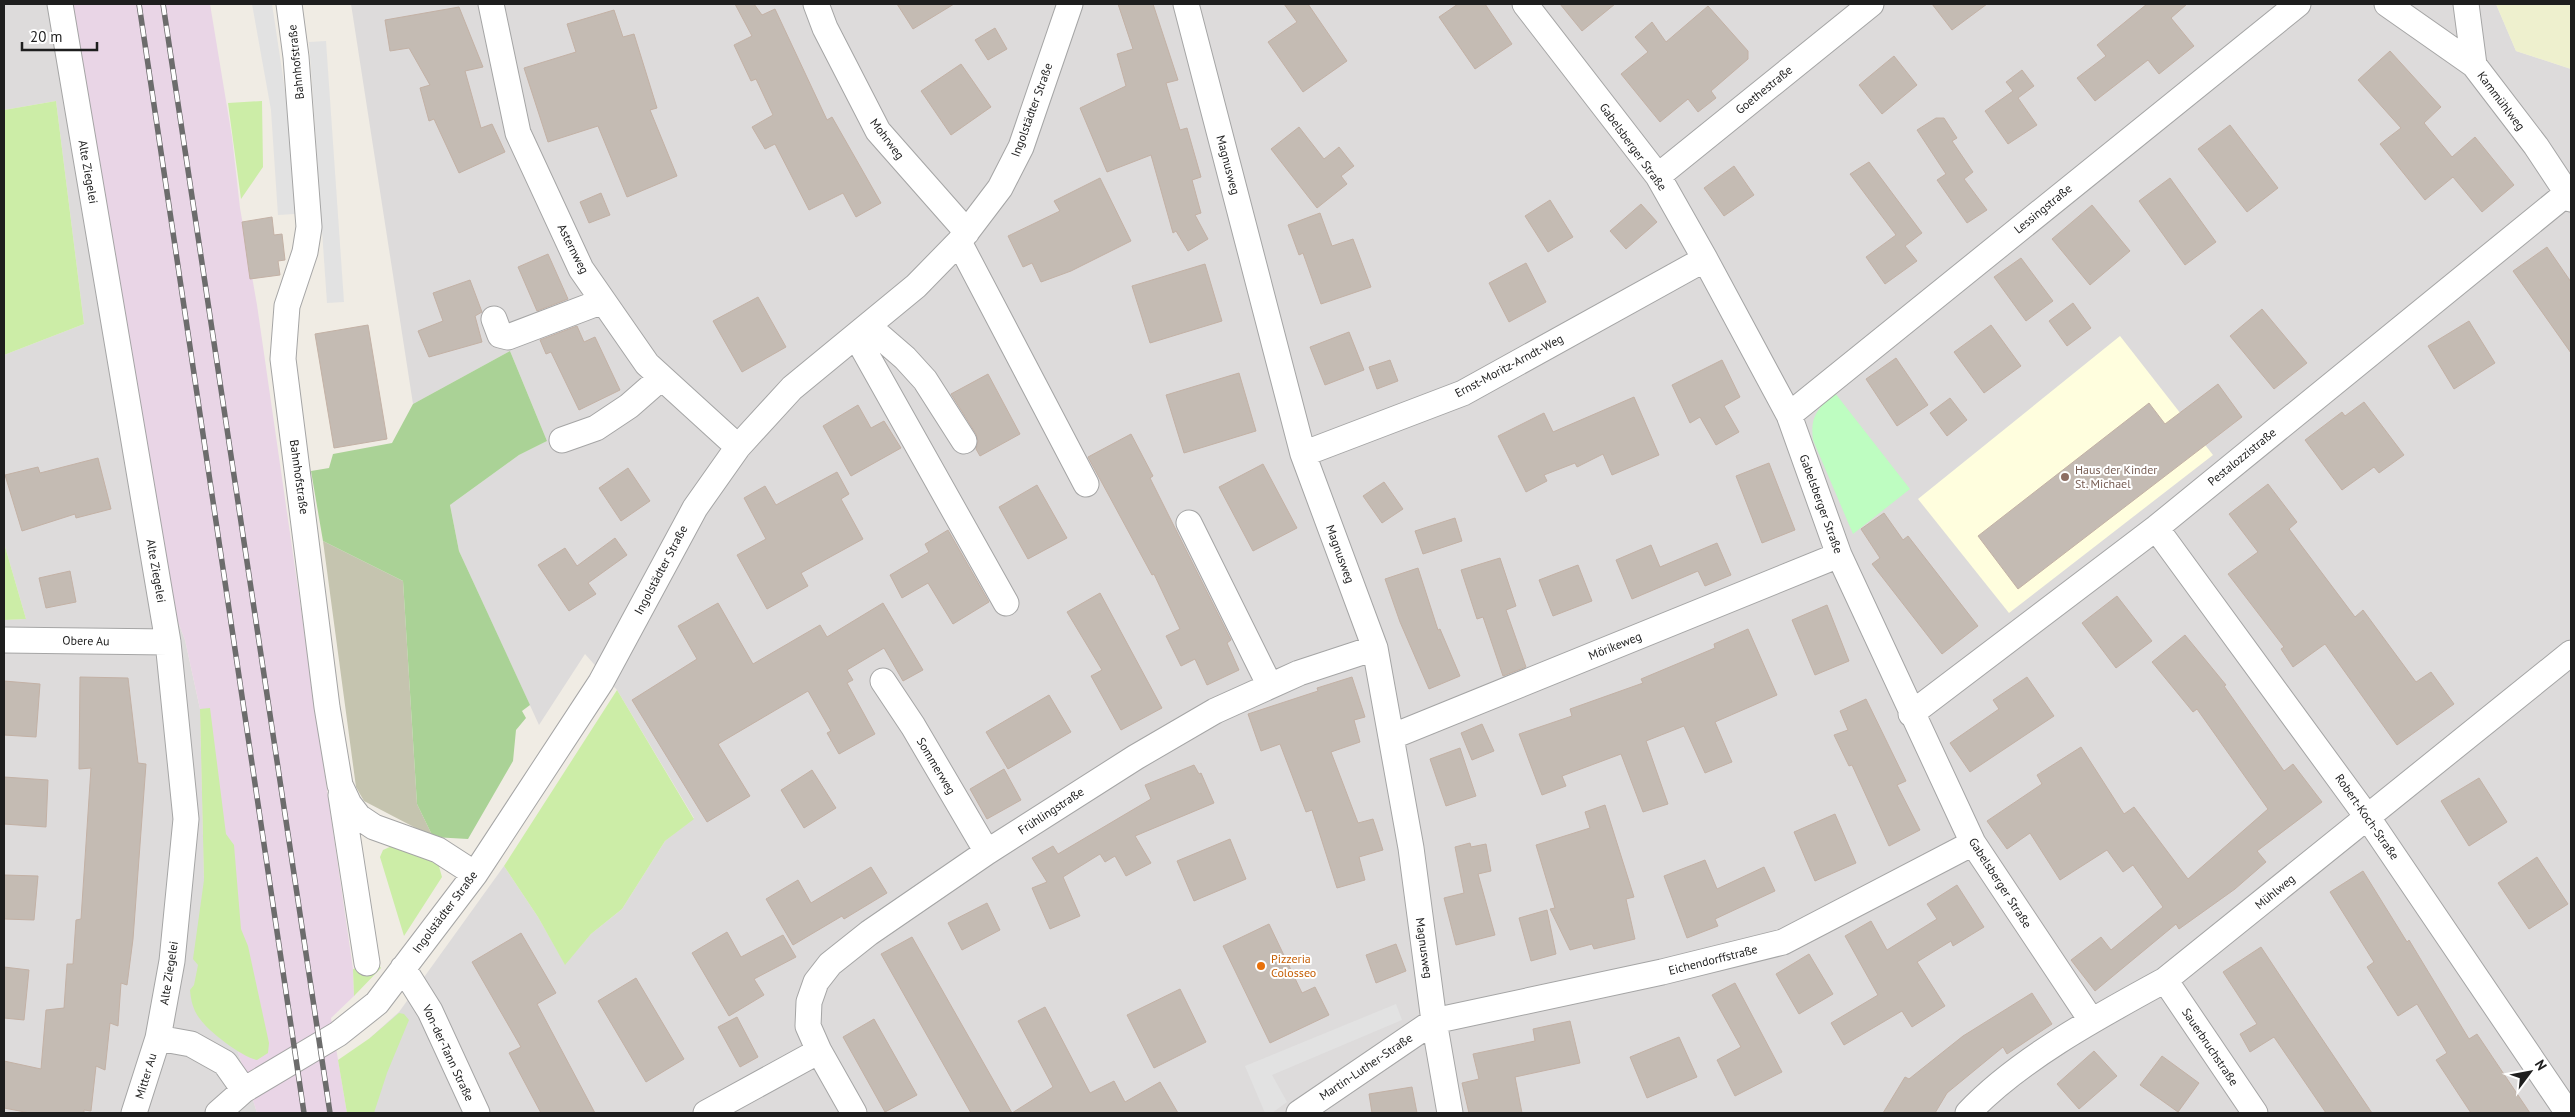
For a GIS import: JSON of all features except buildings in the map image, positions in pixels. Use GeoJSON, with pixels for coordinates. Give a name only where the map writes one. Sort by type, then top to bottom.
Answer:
{"type":"FeatureCollection","features":[{"type":"Feature","properties":{"kind":"street","name":"Alte Ziegelei"},"geometry":{"type":"LineString","coordinates":[[60,4],[168,642],[186,819],[172,961],[158,1038]]}},
{"type":"Feature","properties":{"kind":"street","name":"Bahnhofstraße"},"geometry":{"type":"LineString","coordinates":[[289,4],[296,57],[309,227],[305,252],[287,306],[282,359],[327,708],[340,785],[349,804],[359,817],[374,827],[438,850],[475,874]]}},
{"type":"Feature","properties":{"kind":"street","name":"Asternweg"},"geometry":{"type":"LineString","coordinates":[[491,4],[518,134],[581,269],[647,364],[738,447]]}},
{"type":"Feature","properties":{"kind":"street","name":"Mohrweg"},"geometry":{"type":"LineString","coordinates":[[816,4],[825,28],[878,131],[963,237],[1086,484]]}},
{"type":"Feature","properties":{"kind":"street","name":"Ingolstädter Straße"},"geometry":{"type":"LineString","coordinates":[[218,1113],[244,1090],[349,1026],[378,1003],[475,874],[601,682],[695,508],[738,447],[792,388],[916,286],[963,237],[1000,188],[1021,147],[1070,4]]}},
{"type":"Feature","properties":{"kind":"street","name":"Magnusweg"},"geometry":{"type":"LineString","coordinates":[[1186,4],[1303,454],[1375,648],[1411,848],[1434,1021],[1450,1113]]}},
{"type":"Feature","properties":{"kind":"street","name":"Gabelsberger Straße"},"geometry":{"type":"LineString","coordinates":[[1525,4],[1658,176],[1706,259],[1789,415],[1839,555],[1911,714],[1973,844],[2091,1020]]}},
{"type":"Feature","properties":{"kind":"street","name":"Goethestraße"},"geometry":{"type":"LineString","coordinates":[[1658,176],[1871,4]]}},
{"type":"Feature","properties":{"kind":"street","name":"Lessingstraße"},"geometry":{"type":"LineString","coordinates":[[1789,415],[2298,4]]}},
{"type":"Feature","properties":{"kind":"street","name":"Kammühlweg"},"geometry":{"type":"LineString","coordinates":[[2387,4],[2474,65],[2570,194]]}},
{"type":"Feature","properties":{"kind":"street"},"geometry":{"type":"LineString","coordinates":[[2466,4],[2474,65]]}},
{"type":"Feature","properties":{"kind":"street","name":"Pestalozzistraße"},"geometry":{"type":"LineString","coordinates":[[1911,714],[2156,528],[2570,194]]}},
{"type":"Feature","properties":{"kind":"street","name":"Ernst-Moritz-Arndt-Weg"},"geometry":{"type":"LineString","coordinates":[[1303,454],[1463,393],[1706,259]]}},
{"type":"Feature","properties":{"kind":"street"},"geometry":{"type":"LineString","coordinates":[[494,319],[500,335],[508,337],[603,301]]}},
{"type":"Feature","properties":{"kind":"street"},"geometry":{"type":"LineString","coordinates":[[862,331],[905,358],[925,380],[964,441]]}},
{"type":"Feature","properties":{"kind":"street"},"geometry":{"type":"LineString","coordinates":[[862,331],[1006,603]]}},
{"type":"Feature","properties":{"kind":"street"},"geometry":{"type":"LineString","coordinates":[[562,440],[596,428],[629,406],[661,378]]}},
{"type":"Feature","properties":{"kind":"street"},"geometry":{"type":"LineString","coordinates":[[1189,524],[1270,686]]}},
{"type":"Feature","properties":{"kind":"street","name":"Robert-Koch-Straße"},"geometry":{"type":"LineString","coordinates":[[2156,528],[2368,818],[2568,1113]]}},
{"type":"Feature","properties":{"kind":"street","name":"Mörikeweg"},"geometry":{"type":"LineString","coordinates":[[1392,737],[1839,555]]}},
{"type":"Feature","properties":{"kind":"street","name":"Obere Au"},"geometry":{"type":"LineString","coordinates":[[4,640],[168,642]]}},
{"type":"Feature","properties":{"kind":"street","name":"Frühlingstraße"},"geometry":{"type":"LineString","coordinates":[[854,1113],[819,1051],[808,1026],[809,1002],[816,982],[830,964],[869,933],[987,852],[1136,757],[1215,711],[1299,673],[1375,648]]}},
{"type":"Feature","properties":{"kind":"street","name":"Mühlweg"},"geometry":{"type":"LineString","coordinates":[[1968,1113],[1988,1092],[2091,1020],[2165,980],[2571,653]]}},
{"type":"Feature","properties":{"kind":"street","name":"Sommerweg"},"geometry":{"type":"LineString","coordinates":[[883,682],[913,726],[987,852]]}},
{"type":"Feature","properties":{"kind":"street"},"geometry":{"type":"LineString","coordinates":[[340,785],[367,964]]}},
{"type":"Feature","properties":{"kind":"street","name":"Eichendorffstraße"},"geometry":{"type":"LineString","coordinates":[[1434,1021],[1662,972],[1783,942],[1973,844]]}},
{"type":"Feature","properties":{"kind":"street","name":"Von-der-Tann Straße"},"geometry":{"type":"LineString","coordinates":[[403,968],[430,1011],[477,1113]]}},
{"type":"Feature","properties":{"kind":"street","name":"Sauerbruchstraße"},"geometry":{"type":"LineString","coordinates":[[2165,980],[2255,1113]]}},
{"type":"Feature","properties":{"kind":"street","name":"Martin-Luther-Straße"},"geometry":{"type":"LineString","coordinates":[[1299,1113],[1434,1021]]}},
{"type":"Feature","properties":{"kind":"street"},"geometry":{"type":"LineString","coordinates":[[158,1038],[191,1044],[225,1063],[244,1090]]}},
{"type":"Feature","properties":{"kind":"street","name":"Mitter Au"},"geometry":{"type":"LineString","coordinates":[[134,1113],[158,1038]]}},
{"type":"Feature","properties":{"kind":"street"},"geometry":{"type":"LineString","coordinates":[[706,1113],[819,1051]]}},
{"type":"Feature","properties":{"kind":"shaded area"},"geometry":{"type":"Polygon","coordinates":[[[4,4],[69,4],[173,609],[185,640],[200,709],[204,880],[238,1052],[257,1113],[4,1113],[4,620],[26,619],[4,543],[4,355],[84,324],[56,101],[4,110],[4,4]]]}},
{"type":"Feature","properties":{"kind":"shaded area"},"geometry":{"type":"Polygon","coordinates":[[[69,4],[210,4],[232,137],[240,208],[257,305],[353,969],[354,996],[331,1018],[347,1113],[257,1113],[238,1052],[204,880],[200,709],[185,640],[173,609],[69,4]]]}},
{"type":"Feature","properties":{"kind":"shaded area"},"geometry":{"type":"Polygon","coordinates":[[[252,4],[272,4],[288,110],[295,214],[278,215],[271,110],[252,4]]]}},
{"type":"Feature","properties":{"kind":"shaded area"},"geometry":{"type":"Polygon","coordinates":[[[351,4],[2496,4],[2516,51],[2571,69],[2571,1113],[347,1113],[370,1038],[399,1012],[504,866],[538,917],[565,964],[591,934],[622,909],[665,841],[694,818],[617,690],[585,654],[539,725],[459,551],[450,505],[519,455],[547,441],[510,351],[413,404],[351,4]]]}},
{"type":"Feature","properties":{"kind":"shaded area"},"geometry":{"type":"Polygon","coordinates":[[[2496,4],[2571,4],[2571,69],[2516,51],[2496,4]]]}},
{"type":"Feature","properties":{"kind":"shaded area"},"geometry":{"type":"Polygon","coordinates":[[[326,41],[344,302],[327,303],[309,42],[326,41]]]}},
{"type":"Feature","properties":{"kind":"shaded area","name":"Haus der Kinder St. Michael"},"geometry":{"type":"Polygon","coordinates":[[[2120,336],[2213,455],[2009,613],[1918,499],[2120,336]]]}},
{"type":"Feature","properties":{"kind":"shaded area"},"geometry":{"type":"Polygon","coordinates":[[[323,541],[403,581],[417,804],[433,837],[364,801],[356,787],[323,541]]]}},
{"type":"Feature","properties":{"kind":"shaded area"},"geometry":{"type":"Polygon","coordinates":[[[1396,1004],[1402,1020],[1272,1075],[1287,1102],[1272,1113],[1265,1113],[1245,1066],[1396,1004]]]}},
{"type":"Feature","properties":{"kind":"green space"},"geometry":{"type":"Polygon","coordinates":[[[56,101],[84,324],[4,355],[4,110],[56,101]]]}},
{"type":"Feature","properties":{"kind":"green space"},"geometry":{"type":"Polygon","coordinates":[[[262,101],[263,167],[241,199],[228,103],[262,101]]]}},
{"type":"Feature","properties":{"kind":"green space"},"geometry":{"type":"Polygon","coordinates":[[[510,351],[547,441],[519,455],[450,505],[459,551],[530,705],[522,711],[526,718],[516,730],[513,761],[468,839],[433,837],[417,804],[403,581],[323,541],[311,471],[329,468],[333,454],[392,443],[413,404],[510,351]]]}},
{"type":"Feature","properties":{"kind":"green space"},"geometry":{"type":"Polygon","coordinates":[[[1835,393],[1910,489],[1853,534],[1813,440],[1812,431],[1816,413],[1835,393]]]}},
{"type":"Feature","properties":{"kind":"green space"},"geometry":{"type":"Polygon","coordinates":[[[4,543],[26,619],[4,620],[4,543]]]}},
{"type":"Feature","properties":{"kind":"green space"},"geometry":{"type":"Polygon","coordinates":[[[617,690],[694,819],[665,841],[622,909],[591,934],[565,965],[538,917],[504,866],[617,690]]]}},
{"type":"Feature","properties":{"kind":"green space"},"geometry":{"type":"Polygon","coordinates":[[[210,708],[226,834],[234,845],[241,929],[248,946],[269,1043],[268,1053],[257,1060],[235,1049],[204,1024],[194,1009],[190,994],[198,965],[193,959],[204,880],[200,709],[210,708]]]}},
{"type":"Feature","properties":{"kind":"green space"},"geometry":{"type":"Polygon","coordinates":[[[392,846],[438,863],[442,877],[404,936],[380,857],[383,850],[392,846]]]}},
{"type":"Feature","properties":{"kind":"green space"},"geometry":{"type":"Polygon","coordinates":[[[379,965],[381,968],[354,996],[353,969],[379,965]]]}},
{"type":"Feature","properties":{"kind":"green space"},"geometry":{"type":"Polygon","coordinates":[[[399,1013],[404,1014],[409,1020],[387,1073],[374,1113],[347,1113],[338,1060],[370,1038],[399,1013]]]}},
{"type":"Feature","properties":{"kind":"railway"},"geometry":{"type":"LineString","coordinates":[[139,4],[304,1113]]}},
{"type":"Feature","properties":{"kind":"railway"},"geometry":{"type":"LineString","coordinates":[[163,4],[330,1113]]}},
{"type":"Feature","properties":{"kind":"place","name":"Haus der Kinder St. Michael"},"geometry":{"type":"Point","coordinates":[2065,477]}},
{"type":"Feature","properties":{"kind":"place","name":"Pizzeria Colosseo"},"geometry":{"type":"Point","coordinates":[1261,966]}}]}
